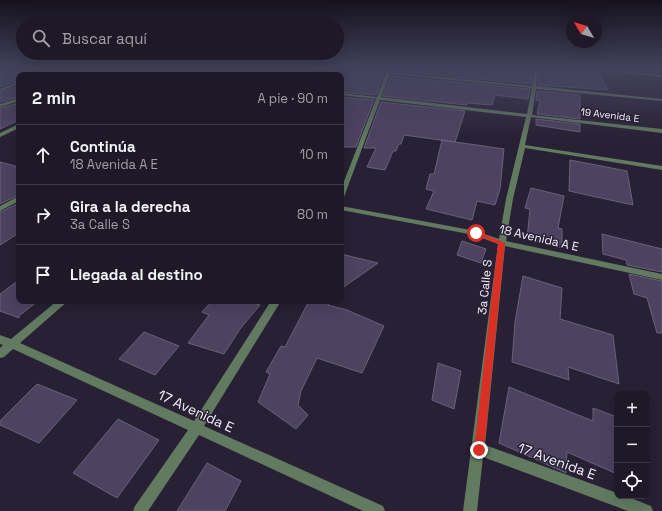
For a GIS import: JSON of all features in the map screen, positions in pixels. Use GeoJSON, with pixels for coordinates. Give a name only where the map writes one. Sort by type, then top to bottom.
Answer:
{"type":"FeatureCollection","features":[{"type":"Feature","properties":{"kind":"street"},"geometry":{"type":"LineString","coordinates":[[344,189],[381,92]]}},
{"type":"Feature","properties":{"kind":"street","name":"3a Calle S"},"geometry":{"type":"LineString","coordinates":[[470,511],[479,450],[502,243],[512,184],[523,146],[534,92]]}},
{"type":"Feature","properties":{"kind":"street"},"geometry":{"type":"LineString","coordinates":[[582,92],[662,100]]}},
{"type":"Feature","properties":{"kind":"street","name":"19 Avenida E"},"geometry":{"type":"LineString","coordinates":[[344,94],[530,114],[662,131]]}},
{"type":"Feature","properties":{"kind":"street"},"geometry":{"type":"LineString","coordinates":[[0,106],[16,100]]}},
{"type":"Feature","properties":{"kind":"street"},"geometry":{"type":"LineString","coordinates":[[0,135],[16,127]]}},
{"type":"Feature","properties":{"kind":"street"},"geometry":{"type":"LineString","coordinates":[[523,146],[662,168]]}},
{"type":"Feature","properties":{"kind":"street"},"geometry":{"type":"LineString","coordinates":[[0,209],[16,200]]}},
{"type":"Feature","properties":{"kind":"street","name":"18 Avenida A E"},"geometry":{"type":"LineString","coordinates":[[344,209],[476,233],[502,243],[662,277]]}},
{"type":"Feature","properties":{"kind":"street"},"geometry":{"type":"LineString","coordinates":[[0,354],[59,304]]}},
{"type":"Feature","properties":{"kind":"street"},"geometry":{"type":"LineString","coordinates":[[140,511],[196,429],[274,304]]}},
{"type":"Feature","properties":{"kind":"street","name":"17 Avenida E"},"geometry":{"type":"LineString","coordinates":[[0,339],[378,511]]}},
{"type":"Feature","properties":{"kind":"street","name":"17 Avenida E"},"geometry":{"type":"LineString","coordinates":[[479,450],[646,511]]}},
{"type":"Feature","properties":{"kind":"building"},"geometry":{"type":"Polygon","coordinates":[[[0,92],[16,92],[16,98],[0,102],[0,92]]]}},
{"type":"Feature","properties":{"kind":"building"},"geometry":{"type":"Polygon","coordinates":[[[344,92],[344,92],[377,92],[376,95],[344,92]]]}},
{"type":"Feature","properties":{"kind":"building"},"geometry":{"type":"Polygon","coordinates":[[[385,92],[529,92],[528,99],[495,95],[492,105],[467,103],[467,105],[383,96],[385,92]]]}},
{"type":"Feature","properties":{"kind":"building"},"geometry":{"type":"Polygon","coordinates":[[[537,92],[580,95],[580,119],[537,114],[540,101],[536,100],[537,92]]]}},
{"type":"Feature","properties":{"kind":"building"},"geometry":{"type":"Polygon","coordinates":[[[344,97],[374,100],[356,147],[344,147],[344,97]]]}},
{"type":"Feature","properties":{"kind":"building"},"geometry":{"type":"Polygon","coordinates":[[[381,102],[465,111],[455,142],[404,135],[401,144],[399,144],[396,151],[393,151],[385,170],[367,167],[376,148],[364,148],[381,102]]]}},
{"type":"Feature","properties":{"kind":"building"},"geometry":{"type":"Polygon","coordinates":[[[16,104],[16,121],[0,129],[0,108],[16,104]]]}},
{"type":"Feature","properties":{"kind":"building"},"geometry":{"type":"Polygon","coordinates":[[[536,119],[580,124],[580,132],[536,125],[536,119]]]}},
{"type":"Feature","properties":{"kind":"building"},"geometry":{"type":"Polygon","coordinates":[[[442,140],[504,149],[500,189],[495,205],[477,201],[472,220],[426,209],[434,191],[426,189],[430,174],[434,174],[442,140]]]}},
{"type":"Feature","properties":{"kind":"building"},"geometry":{"type":"Polygon","coordinates":[[[570,160],[627,171],[633,205],[569,191],[570,160]]]}},
{"type":"Feature","properties":{"kind":"building"},"geometry":{"type":"Polygon","coordinates":[[[0,162],[16,166],[16,196],[0,204],[0,162]]]}},
{"type":"Feature","properties":{"kind":"building"},"geometry":{"type":"Polygon","coordinates":[[[531,188],[564,196],[558,228],[562,229],[562,248],[527,239],[530,209],[525,208],[531,188]]]}},
{"type":"Feature","properties":{"kind":"building"},"geometry":{"type":"Polygon","coordinates":[[[16,204],[16,235],[0,245],[0,212],[16,204]]]}},
{"type":"Feature","properties":{"kind":"building"},"geometry":{"type":"Polygon","coordinates":[[[602,234],[662,249],[662,272],[627,265],[626,260],[603,254],[602,234]]]}},
{"type":"Feature","properties":{"kind":"building"},"geometry":{"type":"Polygon","coordinates":[[[462,241],[486,249],[481,263],[457,255],[462,241]]]}},
{"type":"Feature","properties":{"kind":"building"},"geometry":{"type":"Polygon","coordinates":[[[344,255],[378,263],[344,287],[344,255]]]}},
{"type":"Feature","properties":{"kind":"building"},"geometry":{"type":"Polygon","coordinates":[[[629,274],[662,281],[662,333],[657,333],[647,298],[634,294],[629,274]]]}},
{"type":"Feature","properties":{"kind":"building"},"geometry":{"type":"Polygon","coordinates":[[[523,276],[562,288],[560,319],[613,335],[619,384],[568,367],[569,380],[512,362],[515,322],[523,276]]]}},
{"type":"Feature","properties":{"kind":"building"},"geometry":{"type":"Polygon","coordinates":[[[16,282],[16,304],[34,304],[19,316],[19,318],[0,311],[0,294],[16,282]]]}},
{"type":"Feature","properties":{"kind":"building"},"geometry":{"type":"Polygon","coordinates":[[[209,304],[260,305],[240,329],[224,354],[188,343],[209,315],[202,312],[209,304]]]}},
{"type":"Feature","properties":{"kind":"building"},"geometry":{"type":"Polygon","coordinates":[[[307,304],[329,304],[328,305],[347,310],[384,326],[362,373],[317,358],[301,391],[298,405],[308,415],[296,429],[258,402],[270,374],[266,372],[281,346],[285,347],[307,304]]]}},
{"type":"Feature","properties":{"kind":"building"},"geometry":{"type":"Polygon","coordinates":[[[144,332],[179,346],[155,375],[119,359],[144,332]]]}},
{"type":"Feature","properties":{"kind":"building"},"geometry":{"type":"Polygon","coordinates":[[[438,363],[461,371],[454,409],[432,400],[438,363]]]}},
{"type":"Feature","properties":{"kind":"building"},"geometry":{"type":"Polygon","coordinates":[[[37,384],[77,400],[39,443],[0,425],[0,421],[37,384]]]}},
{"type":"Feature","properties":{"kind":"building"},"geometry":{"type":"Polygon","coordinates":[[[509,387],[593,421],[593,408],[614,416],[614,473],[567,452],[566,473],[499,443],[509,387]]]}},
{"type":"Feature","properties":{"kind":"building"},"geometry":{"type":"Polygon","coordinates":[[[118,419],[159,440],[117,498],[73,473],[118,419]]]}},
{"type":"Feature","properties":{"kind":"building"},"geometry":{"type":"Polygon","coordinates":[[[207,463],[241,481],[225,511],[177,511],[207,463]]]}},
{"type":"Feature","properties":{"kind":"route"},"geometry":{"type":"LineString","coordinates":[[476,233],[502,243],[479,450]]}}]}
